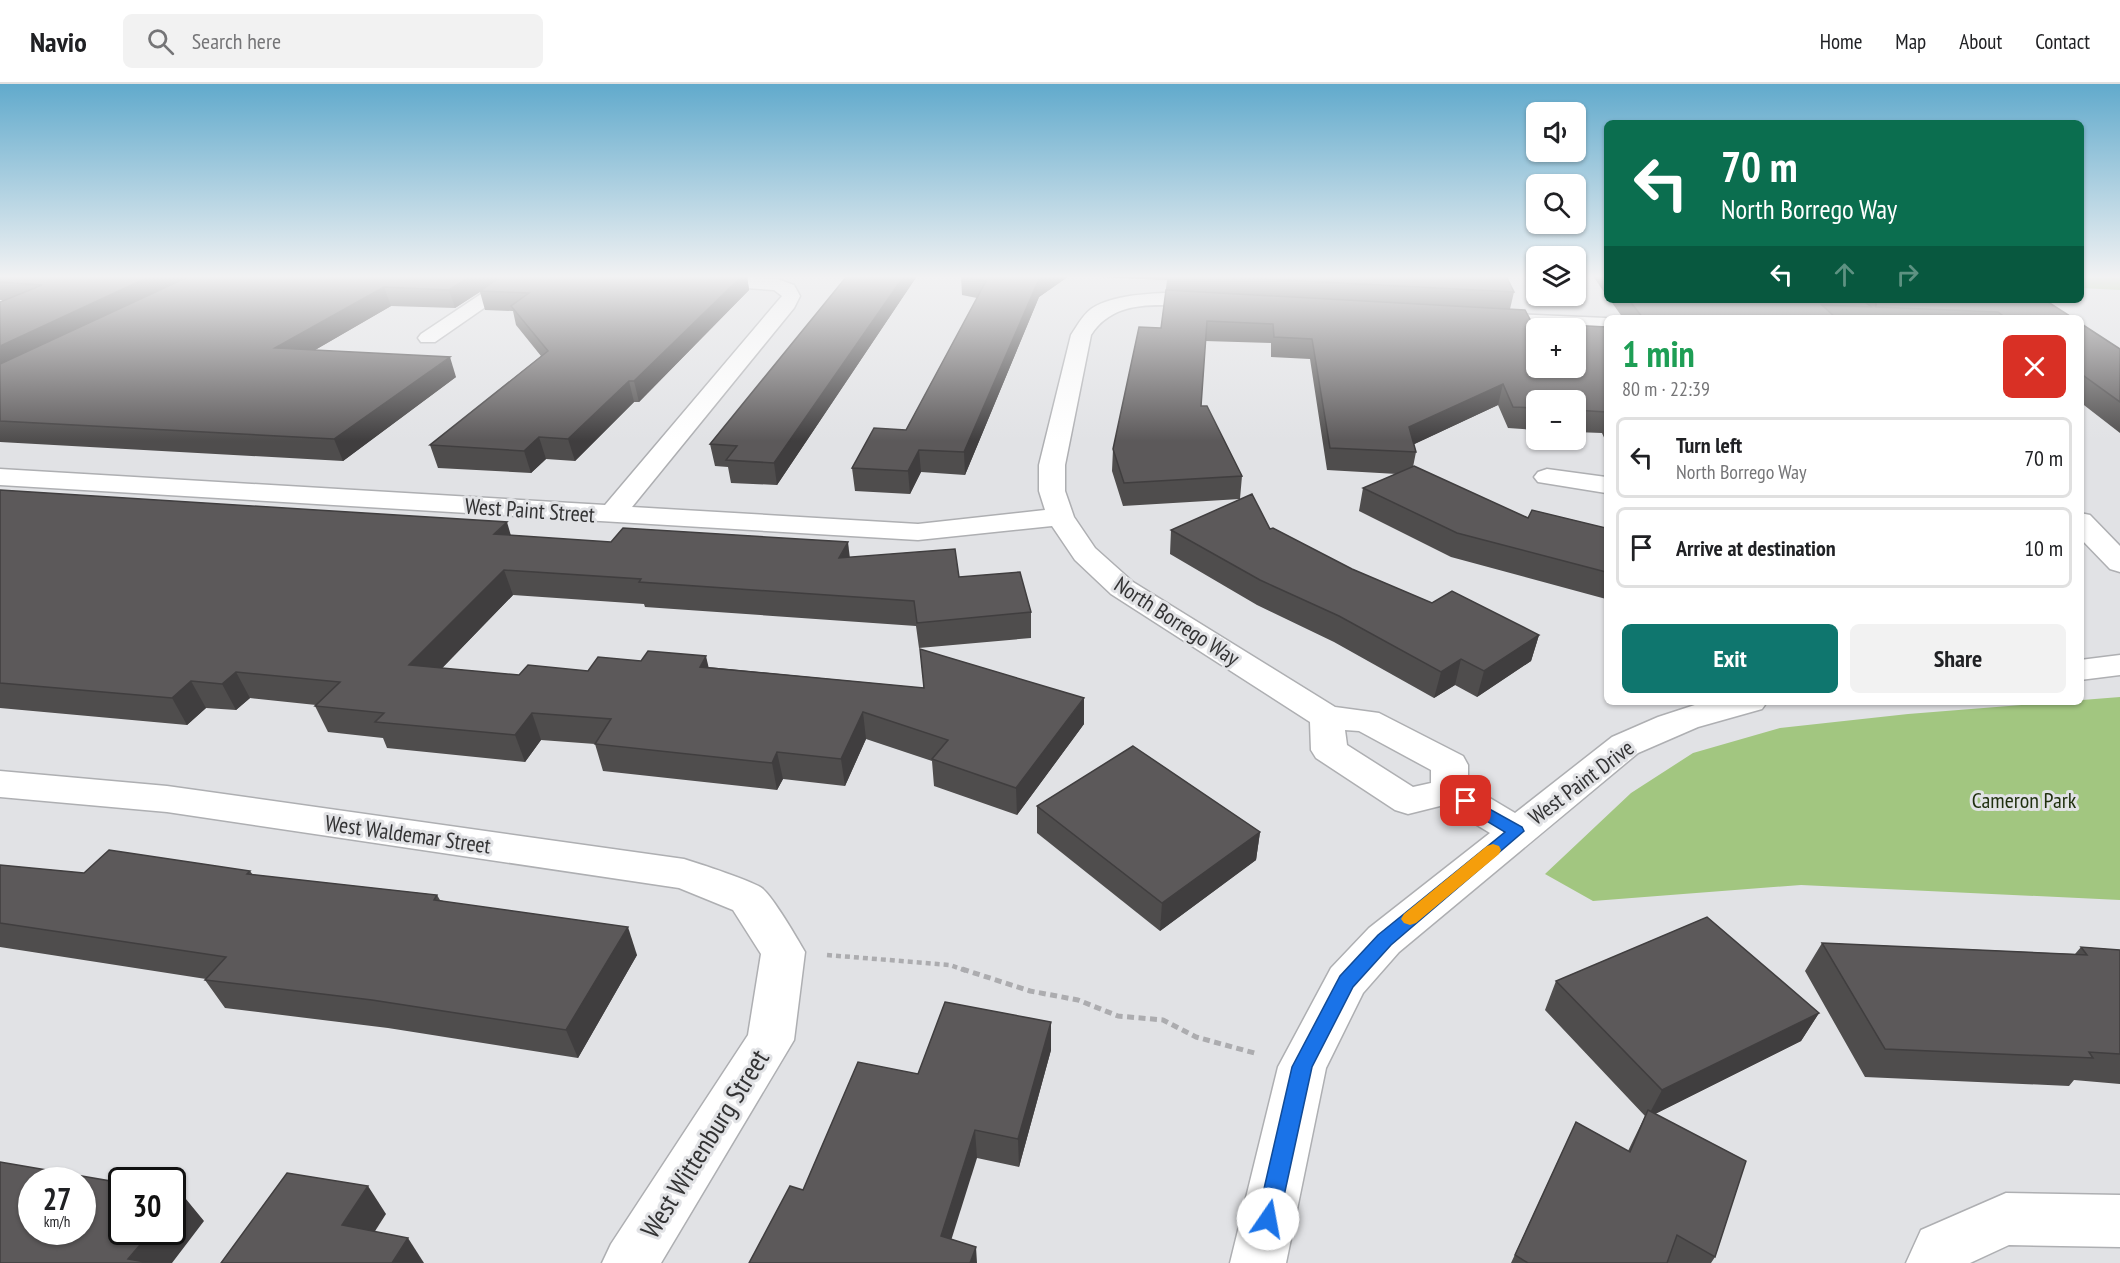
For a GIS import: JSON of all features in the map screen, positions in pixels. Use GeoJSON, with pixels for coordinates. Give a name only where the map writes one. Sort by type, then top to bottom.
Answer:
{"type":"FeatureCollection","features":[{"type":"Feature","properties":{"kind":"street"},"geometry":{"type":"LineString","coordinates":[[428,338],[438,331]]}},
{"type":"Feature","properties":{"kind":"street"},"geometry":{"type":"LineString","coordinates":[[611,515],[765,331]]}},
{"type":"Feature","properties":{"kind":"street","name":"North Borrego Way"},"geometry":{"type":"LineString","coordinates":[[1084,331],[1052,465],[1052,491],[1060,517],[1085,554],[1122,588],[1327,717],[1367,721],[1450,765],[1449,791]]}},
{"type":"Feature","properties":{"kind":"street","name":"West Paint Street"},"geometry":{"type":"LineString","coordinates":[[0,477],[918,532],[1060,517]]}},
{"type":"Feature","properties":{"kind":"street"},"geometry":{"type":"LineString","coordinates":[[1547,477],[1604,485]]}},
{"type":"Feature","properties":{"kind":"street"},"geometry":{"type":"LineString","coordinates":[[2084,525],[2120,563]]}},
{"type":"Feature","properties":{"kind":"street"},"geometry":{"type":"LineString","coordinates":[[2084,670],[2120,665]]}},
{"type":"Feature","properties":{"kind":"street","name":"West Paint Drive"},"geometry":{"type":"LineString","coordinates":[[1258,1263],[1302,1067],[1347,981],[1384,940],[1625,745],[1667,724],[1715,708],[1732,705]]}},
{"type":"Feature","properties":{"kind":"street"},"geometry":{"type":"LineString","coordinates":[[1327,717],[1329,750],[1408,801],[1449,791],[1516,831]]}},
{"type":"Feature","properties":{"kind":"street","name":"West Waldemar Street"},"geometry":{"type":"LineString","coordinates":[[0,784],[167,799],[684,874],[748,899],[783,952]]}},
{"type":"Feature","properties":{"kind":"street","name":"West Wittenburg Street"},"geometry":{"type":"LineString","coordinates":[[630,1263],[771,1040],[783,952]]}},
{"type":"Feature","properties":{"kind":"street"},"geometry":{"type":"LineString","coordinates":[[1937,1256],[2006,1219],[2120,1221]]}},
{"type":"Feature","properties":{"kind":"path"},"geometry":{"type":"LineString","coordinates":[[783,952],[950,965],[1030,992],[1078,1000],[1118,1016],[1163,1020],[1196,1037],[1302,1067]]}},
{"type":"Feature","properties":{"kind":"green space","name":"Cameron Park"},"geometry":{"type":"Polygon","coordinates":[[[2120,697],[2120,900],[1801,885],[1593,901],[1545,874],[1631,793],[1693,753],[1780,728],[2020,705],[2084,705],[2084,700],[2120,697]]]}},
{"type":"Feature","properties":{"kind":"building"},"geometry":{"type":"Polygon","coordinates":[[[0,331],[32,331],[0,346],[0,331]]]}},
{"type":"Feature","properties":{"kind":"building"},"geometry":{"type":"Polygon","coordinates":[[[71,331],[305,331],[275,348],[450,357],[334,439],[0,421],[0,364],[71,331]]]}},
{"type":"Feature","properties":{"kind":"building"},"geometry":{"type":"Polygon","coordinates":[[[532,331],[685,331],[634,381],[629,381],[568,439],[539,437],[524,451],[430,445],[548,351],[532,331]]]}},
{"type":"Feature","properties":{"kind":"building"},"geometry":{"type":"Polygon","coordinates":[[[802,331],[866,331],[774,463],[726,460],[737,446],[710,444],[802,331]]]}},
{"type":"Feature","properties":{"kind":"building"},"geometry":{"type":"Polygon","coordinates":[[[959,331],[1016,331],[964,452],[919,450],[908,471],[852,468],[874,428],[906,430],[959,331]]]}},
{"type":"Feature","properties":{"kind":"building"},"geometry":{"type":"Polygon","coordinates":[[[1138,331],[1206,331],[1201,406],[1207,406],[1242,476],[1124,483],[1113,449],[1138,331]]]}},
{"type":"Feature","properties":{"kind":"building"},"geometry":{"type":"Polygon","coordinates":[[[1274,331],[1526,331],[1526,378],[1586,378],[1586,331],[1604,331],[1604,412],[1586,411],[1586,390],[1526,390],[1526,408],[1513,407],[1503,384],[1409,427],[1416,452],[1330,448],[1312,339],[1274,337],[1274,331]]]}},
{"type":"Feature","properties":{"kind":"building"},"geometry":{"type":"Polygon","coordinates":[[[2084,331],[2092,331],[2120,349],[2120,402],[2084,376],[2084,331]]]}},
{"type":"Feature","properties":{"kind":"building"},"geometry":{"type":"Polygon","coordinates":[[[1414,466],[1528,518],[1532,510],[1604,528],[1604,571],[1457,533],[1363,488],[1414,466]]]}},
{"type":"Feature","properties":{"kind":"building"},"geometry":{"type":"Polygon","coordinates":[[[0,490],[507,522],[494,534],[611,542],[623,528],[848,542],[839,558],[955,549],[959,577],[1020,572],[1031,612],[917,623],[914,601],[504,570],[409,665],[519,675],[528,665],[588,671],[598,657],[641,661],[648,651],[706,656],[700,667],[924,688],[920,649],[1084,698],[1016,788],[932,759],[948,740],[863,712],[841,759],[777,752],[772,763],[595,744],[611,719],[532,713],[515,735],[375,722],[384,713],[315,706],[340,682],[236,672],[222,684],[191,681],[172,698],[0,683],[0,490]]]}},
{"type":"Feature","properties":{"kind":"building"},"geometry":{"type":"Polygon","coordinates":[[[1252,494],[1270,529],[1273,528],[1352,569],[1432,603],[1452,591],[1539,635],[1484,671],[1461,659],[1441,672],[1339,616],[1260,580],[1171,530],[1252,494]]]}},
{"type":"Feature","properties":{"kind":"building"},"geometry":{"type":"Polygon","coordinates":[[[1133,746],[1260,832],[1162,903],[1037,806],[1133,746]]]}},
{"type":"Feature","properties":{"kind":"building"},"geometry":{"type":"Polygon","coordinates":[[[109,850],[250,871],[247,874],[437,895],[434,900],[628,927],[566,1030],[372,1000],[205,980],[226,957],[0,923],[0,865],[84,873],[109,850]]]}},
{"type":"Feature","properties":{"kind":"building"},"geometry":{"type":"Polygon","coordinates":[[[1707,917],[1819,1013],[1662,1090],[1556,981],[1707,917]]]}},
{"type":"Feature","properties":{"kind":"building"},"geometry":{"type":"Polygon","coordinates":[[[1822,943],[2087,955],[2081,947],[2120,950],[2120,1054],[2089,1052],[2093,1058],[1885,1049],[1822,943]]]}},
{"type":"Feature","properties":{"kind":"building"},"geometry":{"type":"Polygon","coordinates":[[[945,1002],[1051,1022],[1018,1139],[975,1130],[941,1236],[976,1247],[970,1263],[749,1263],[790,1186],[803,1190],[858,1062],[918,1074],[945,1002]]]}},
{"type":"Feature","properties":{"kind":"building"},"geometry":{"type":"Polygon","coordinates":[[[1648,1110],[1746,1161],[1715,1257],[1677,1235],[1667,1263],[1528,1263],[1515,1255],[1576,1122],[1630,1152],[1648,1110]]]}},
{"type":"Feature","properties":{"kind":"building"},"geometry":{"type":"Polygon","coordinates":[[[0,1162],[29,1167],[18,1167],[18,1245],[96,1245],[96,1179],[108,1181],[108,1245],[140,1245],[128,1259],[151,1263],[0,1263],[0,1162]]]}},
{"type":"Feature","properties":{"kind":"building"},"geometry":{"type":"Polygon","coordinates":[[[287,1173],[368,1186],[342,1225],[408,1238],[392,1263],[221,1263],[287,1173]]]}},
{"type":"Feature","properties":{"kind":"slow traffic"},"geometry":{"type":"LineString","coordinates":[[1410,919],[1493,850]]}},
{"type":"Feature","properties":{"kind":"route"},"geometry":{"type":"LineString","coordinates":[[1268,1219],[1302,1067],[1347,981],[1384,940],[1516,831],[1466,801]]}}]}
